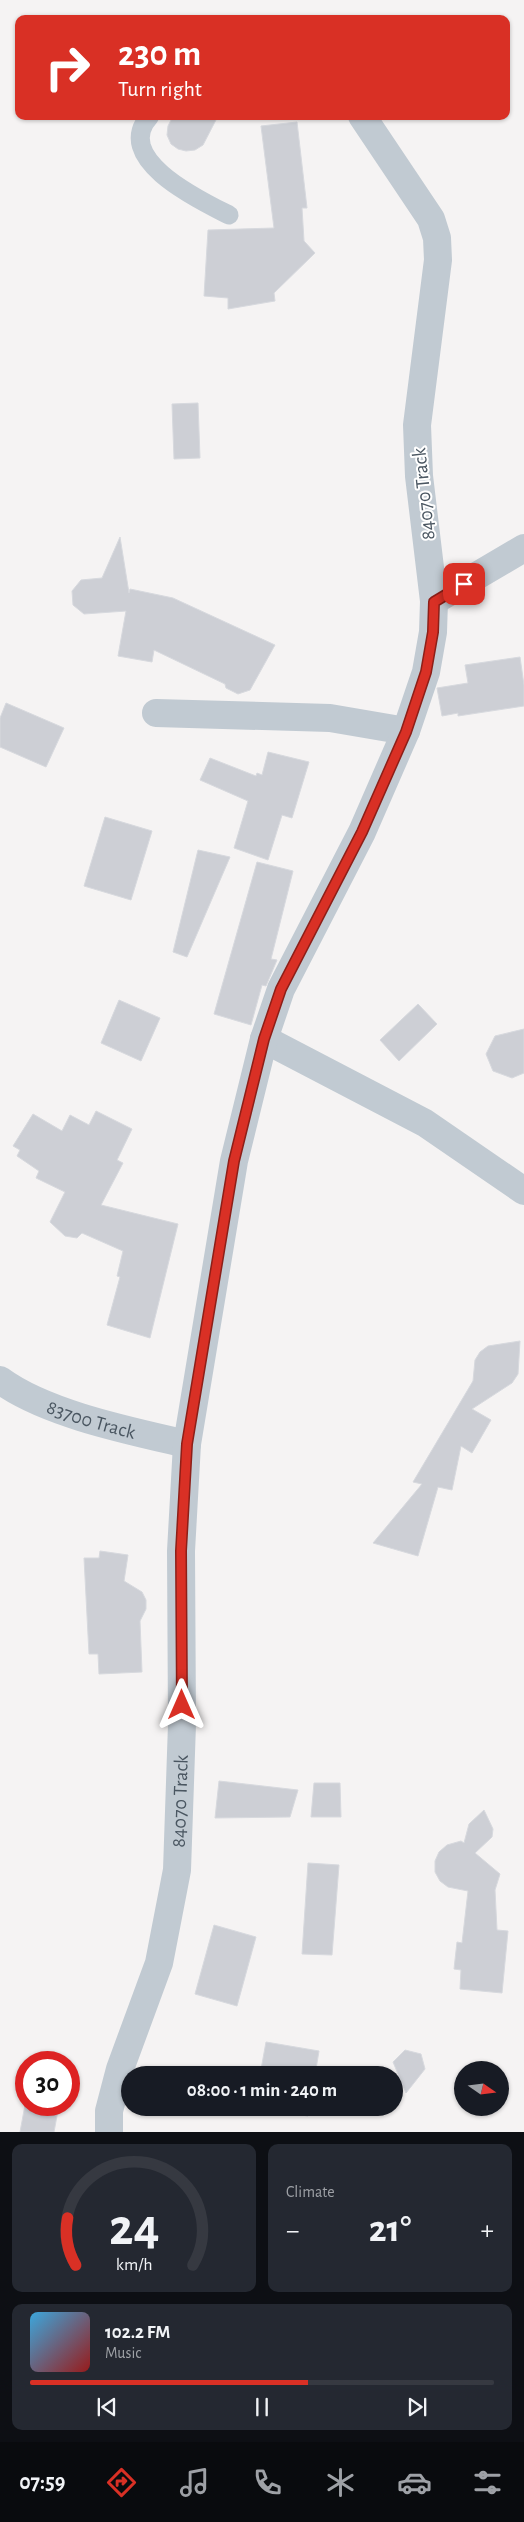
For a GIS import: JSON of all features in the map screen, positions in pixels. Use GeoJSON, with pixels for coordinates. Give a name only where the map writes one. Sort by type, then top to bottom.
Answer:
{"type":"FeatureCollection","features":[{"type":"Feature","properties":{"kind":"street","name":"84070 Track"},"geometry":{"type":"LineString","coordinates":[[109,2132],[109,2111],[120,2069],[159,1963],[177,1870],[182,1724],[181,1551],[187,1444],[234,1161],[264,1039],[281,989],[362,832],[406,732],[426,672],[433,632],[434,602],[419,476],[417,425],[437,278],[437,238],[431,219],[365,120]]}},
{"type":"Feature","properties":{"kind":"street"},"geometry":{"type":"LineString","coordinates":[[434,602],[524,548]]}},
{"type":"Feature","properties":{"kind":"street"},"geometry":{"type":"LineString","coordinates":[[156,713],[330,718],[406,732]]}},
{"type":"Feature","properties":{"kind":"street"},"geometry":{"type":"LineString","coordinates":[[264,1039],[425,1123],[524,1191]]}},
{"type":"Feature","properties":{"kind":"street","name":"83700 Track"},"geometry":{"type":"LineString","coordinates":[[0,1380],[42,1402],[111,1426],[187,1444]]}},
{"type":"Feature","properties":{"kind":"lane"},"geometry":{"type":"LineString","coordinates":[[145,124],[140,143],[157,170],[187,194],[228,215]]}},
{"type":"Feature","properties":{"kind":"building"},"geometry":{"type":"Polygon","coordinates":[[[171,120],[216,120],[203,145],[195,150],[186,151],[178,149],[171,144],[167,135],[171,120]]]}},
{"type":"Feature","properties":{"kind":"building"},"geometry":{"type":"Polygon","coordinates":[[[297,122],[307,208],[302,208],[304,241],[315,253],[274,293],[275,301],[228,309],[228,298],[204,296],[208,230],[274,228],[261,126],[297,122]]]}},
{"type":"Feature","properties":{"kind":"building"},"geometry":{"type":"Polygon","coordinates":[[[198,403],[200,458],[174,459],[172,404],[198,403]]]}},
{"type":"Feature","properties":{"kind":"building"},"geometry":{"type":"Polygon","coordinates":[[[120,537],[129,593],[130,589],[173,598],[275,645],[250,690],[238,694],[226,688],[225,684],[154,650],[152,662],[118,656],[126,611],[84,614],[73,605],[72,591],[81,580],[102,578],[120,537]]]}},
{"type":"Feature","properties":{"kind":"building"},"geometry":{"type":"Polygon","coordinates":[[[520,657],[524,685],[524,706],[458,716],[458,713],[442,716],[437,688],[468,683],[465,665],[520,657]]]}},
{"type":"Feature","properties":{"kind":"building"},"geometry":{"type":"Polygon","coordinates":[[[6,703],[64,728],[46,767],[0,747],[0,718],[6,703]]]}},
{"type":"Feature","properties":{"kind":"building"},"geometry":{"type":"Polygon","coordinates":[[[268,752],[309,762],[292,818],[282,815],[268,860],[234,848],[248,801],[200,780],[210,758],[256,776],[257,773],[262,775],[268,752]]]}},
{"type":"Feature","properties":{"kind":"building"},"geometry":{"type":"Polygon","coordinates":[[[105,817],[152,831],[131,900],[84,886],[105,817]]]}},
{"type":"Feature","properties":{"kind":"building"},"geometry":{"type":"Polygon","coordinates":[[[198,850],[230,857],[187,957],[173,952],[198,850]]]}},
{"type":"Feature","properties":{"kind":"building"},"geometry":{"type":"Polygon","coordinates":[[[257,862],[293,871],[271,959],[277,960],[266,986],[262,985],[251,1025],[214,1014],[257,862]]]}},
{"type":"Feature","properties":{"kind":"building"},"geometry":{"type":"Polygon","coordinates":[[[119,1000],[160,1018],[141,1061],[101,1043],[119,1000]]]}},
{"type":"Feature","properties":{"kind":"building"},"geometry":{"type":"Polygon","coordinates":[[[418,1004],[437,1024],[399,1061],[380,1040],[418,1004]]]}},
{"type":"Feature","properties":{"kind":"building"},"geometry":{"type":"Polygon","coordinates":[[[524,1029],[524,1073],[512,1078],[493,1071],[486,1054],[495,1036],[524,1029]]]}},
{"type":"Feature","properties":{"kind":"building"},"geometry":{"type":"Polygon","coordinates":[[[96,1111],[132,1129],[117,1160],[123,1163],[101,1205],[178,1224],[150,1338],[107,1325],[120,1277],[117,1276],[123,1251],[82,1233],[77,1238],[65,1236],[50,1222],[65,1192],[36,1178],[39,1171],[17,1156],[20,1150],[13,1146],[33,1114],[62,1131],[70,1115],[89,1125],[96,1111]]]}},
{"type":"Feature","properties":{"kind":"building"},"geometry":{"type":"Polygon","coordinates":[[[520,1341],[518,1374],[512,1383],[472,1409],[491,1420],[472,1453],[461,1446],[452,1490],[438,1487],[418,1556],[373,1543],[422,1484],[413,1482],[473,1381],[475,1360],[480,1352],[488,1346],[520,1341]]]}},
{"type":"Feature","properties":{"kind":"building"},"geometry":{"type":"Polygon","coordinates":[[[100,1551],[128,1555],[124,1581],[142,1592],[146,1600],[146,1609],[140,1621],[142,1672],[99,1674],[98,1654],[89,1654],[84,1558],[99,1558],[100,1551]]]}},
{"type":"Feature","properties":{"kind":"building"},"geometry":{"type":"Polygon","coordinates":[[[219,1781],[298,1790],[290,1817],[215,1818],[219,1781]]]}},
{"type":"Feature","properties":{"kind":"building"},"geometry":{"type":"Polygon","coordinates":[[[314,1783],[340,1783],[341,1817],[311,1817],[314,1783]]]}},
{"type":"Feature","properties":{"kind":"building"},"geometry":{"type":"Polygon","coordinates":[[[484,1810],[493,1829],[492,1837],[475,1853],[500,1874],[495,1890],[497,1930],[508,1931],[502,1993],[460,1989],[461,1970],[454,1969],[457,1942],[462,1943],[468,1891],[448,1887],[440,1881],[435,1872],[435,1861],[439,1852],[447,1845],[461,1841],[464,1843],[469,1824],[484,1810]]]}},
{"type":"Feature","properties":{"kind":"building"},"geometry":{"type":"Polygon","coordinates":[[[308,1863],[339,1865],[332,1955],[302,1954],[308,1863]]]}},
{"type":"Feature","properties":{"kind":"building"},"geometry":{"type":"Polygon","coordinates":[[[214,1925],[256,1937],[237,2006],[195,1994],[214,1925]]]}},
{"type":"Feature","properties":{"kind":"building"},"geometry":{"type":"Polygon","coordinates":[[[266,2042],[319,2051],[316,2066],[262,2066],[266,2042]]]}},
{"type":"Feature","properties":{"kind":"building"},"geometry":{"type":"Polygon","coordinates":[[[405,2050],[421,2054],[425,2069],[406,2093],[403,2086],[403,2066],[395,2066],[393,2062],[405,2050]]]}},
{"type":"Feature","properties":{"kind":"building"},"geometry":{"type":"Polygon","coordinates":[[[23,2116],[57,2116],[54,2132],[20,2132],[23,2116]]]}},
{"type":"Feature","properties":{"kind":"route"},"geometry":{"type":"LineString","coordinates":[[182,1705],[181,1551],[187,1444],[193,1397],[234,1161],[248,1098],[264,1039],[281,989],[362,832],[406,732],[426,672],[433,632],[434,602],[464,584]]}}]}
